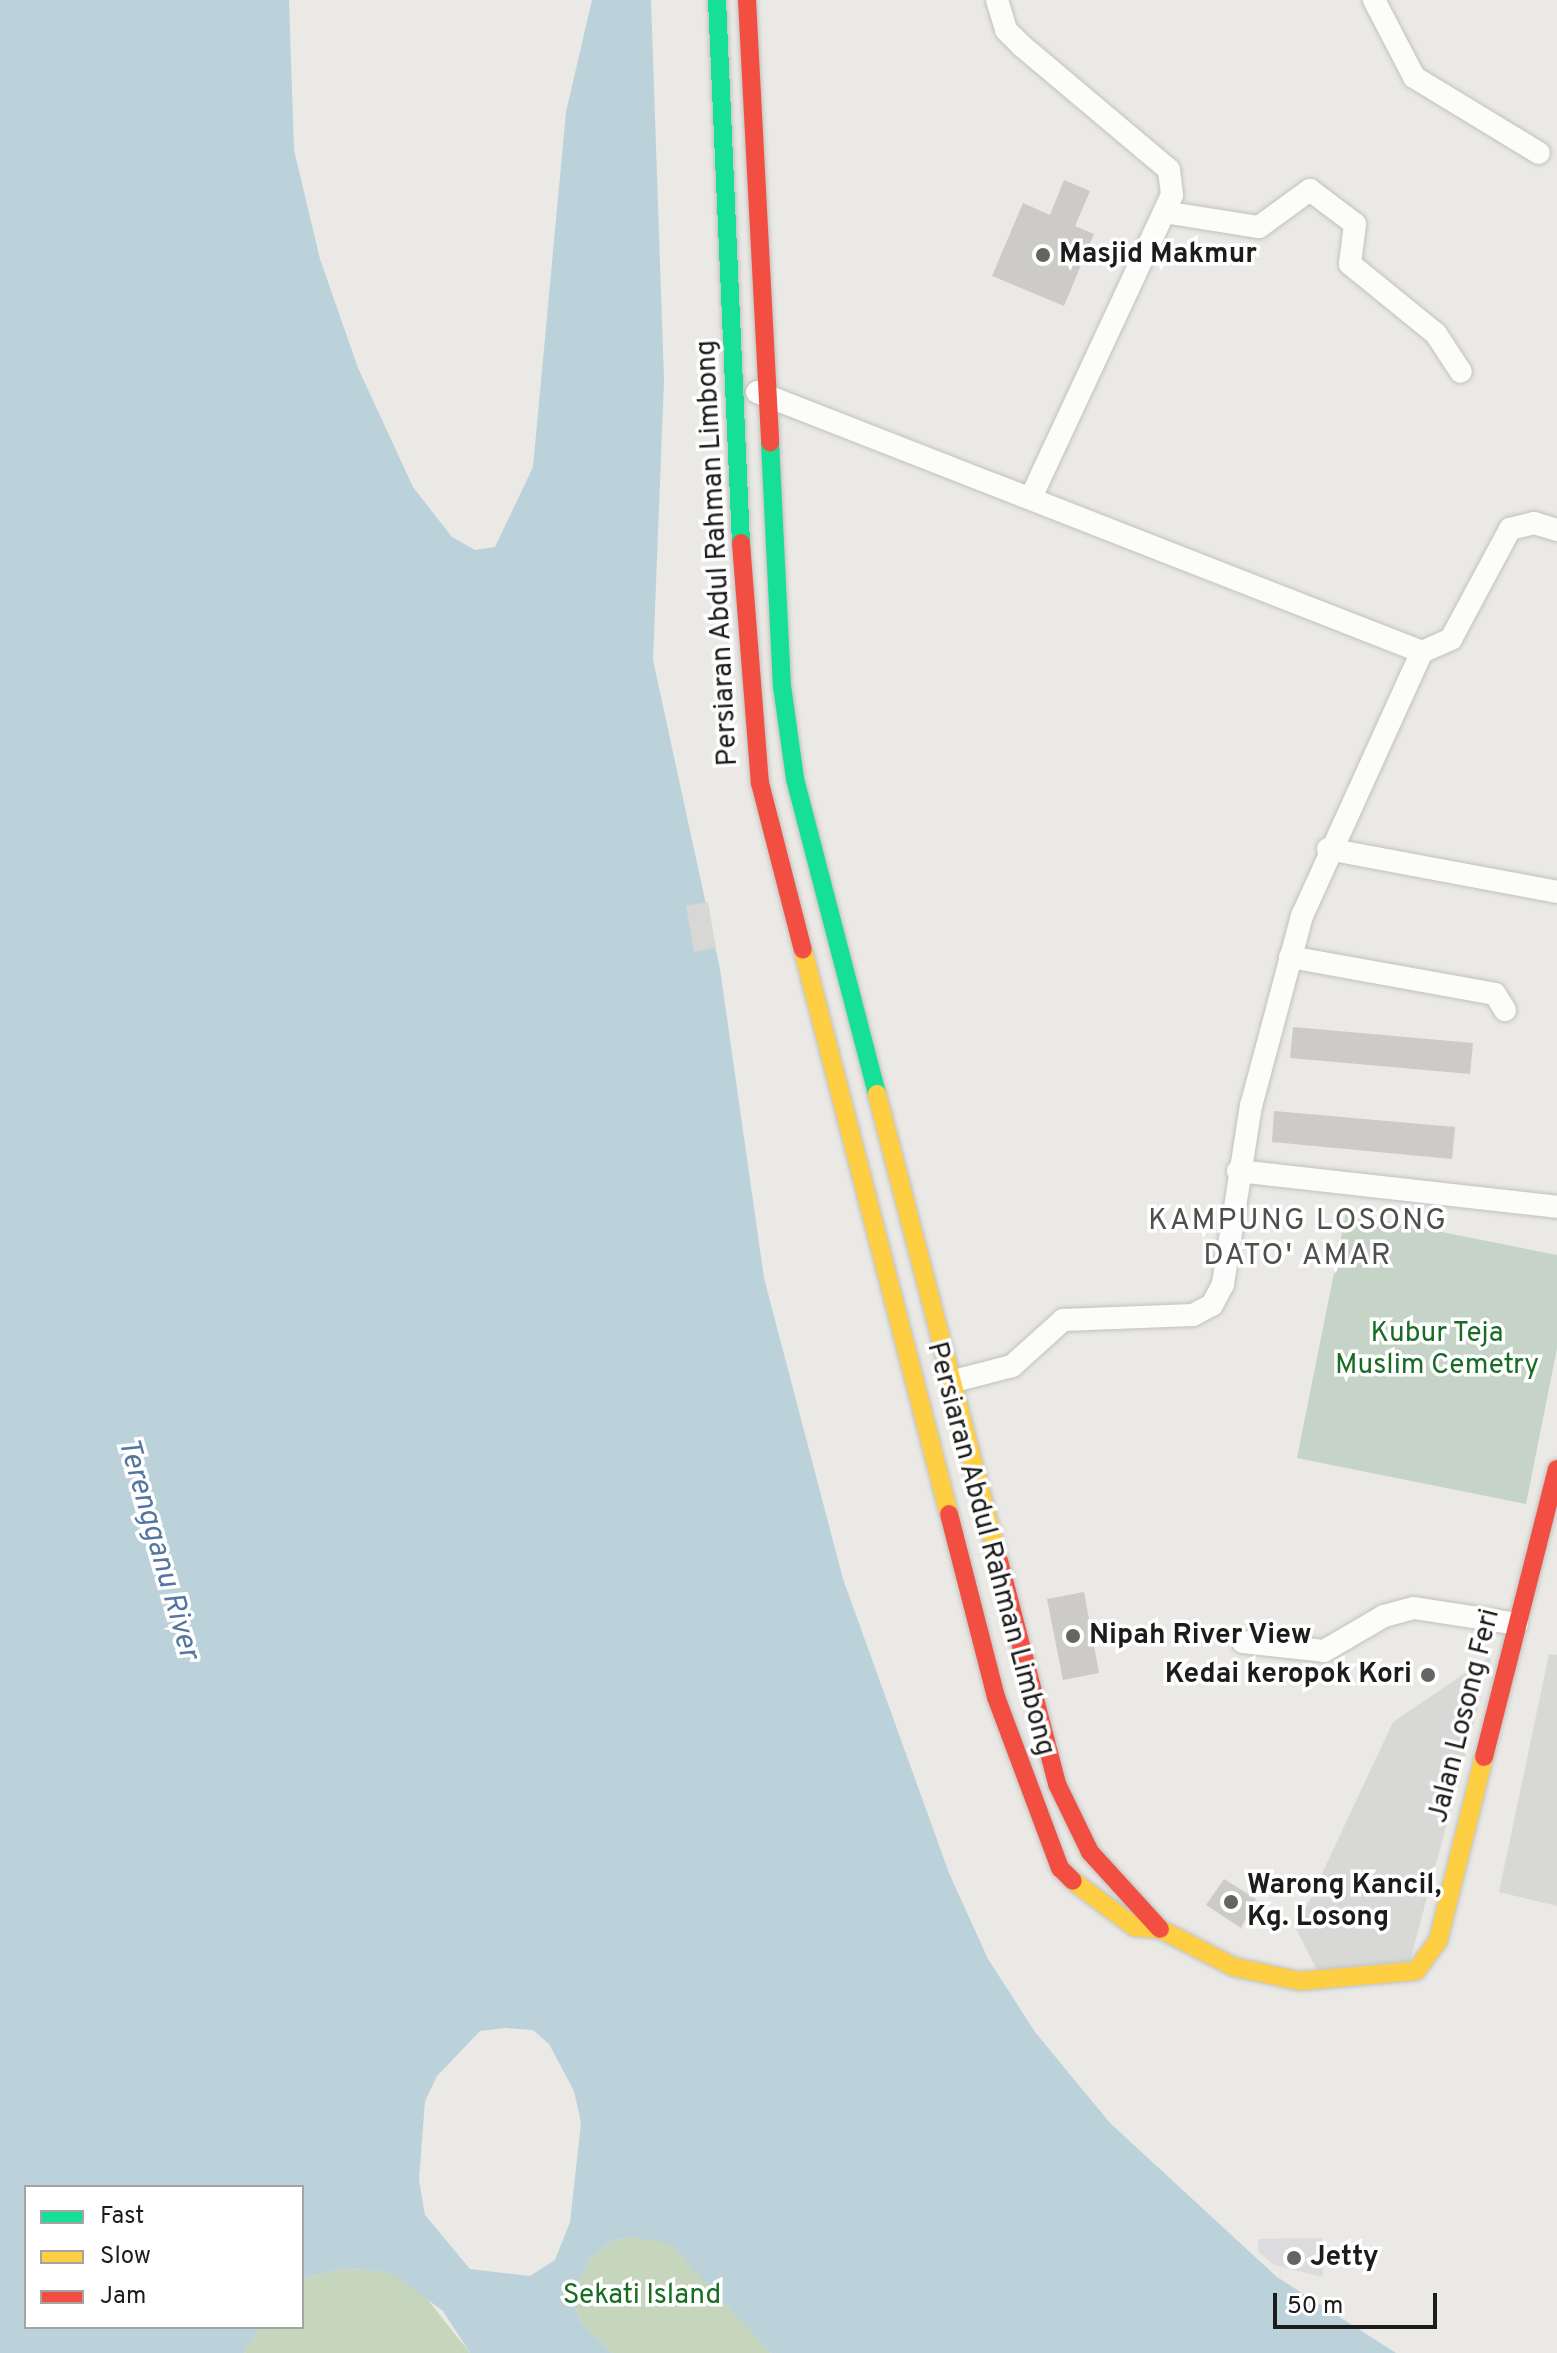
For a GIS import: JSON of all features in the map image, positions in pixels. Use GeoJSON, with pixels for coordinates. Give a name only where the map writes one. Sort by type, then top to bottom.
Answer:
{"type":"FeatureCollection","features":[{"type":"Feature","properties":{"kind":"street","name":"Persiaran Abdul Rahman Limbong"},"geometry":{"type":"LineString","coordinates":[[717,0],[735,393],[760,783],[996,1697],[1060,1868],[1086,1895],[1135,1927],[1160,1929]]}},
{"type":"Feature","properties":{"kind":"street","name":"Persiaran Abdul Rahman Limbong"},"geometry":{"type":"LineString","coordinates":[[747,0],[782,686],[795,779],[1057,1784],[1090,1852],[1160,1929]]}},
{"type":"Feature","properties":{"kind":"street"},"geometry":{"type":"LineString","coordinates":[[997,0],[1006,30],[1169,170],[1172,195],[1032,495]]}},
{"type":"Feature","properties":{"kind":"street"},"geometry":{"type":"LineString","coordinates":[[1374,0],[1414,77],[1539,153]]}},
{"type":"Feature","properties":{"kind":"street"},"geometry":{"type":"LineString","coordinates":[[1164,212],[1259,227],[1310,190],[1355,224],[1350,264],[1436,334],[1461,372]]}},
{"type":"Feature","properties":{"kind":"street"},"geometry":{"type":"LineString","coordinates":[[735,393],[768,391],[1422,652]]}},
{"type":"Feature","properties":{"kind":"street"},"geometry":{"type":"LineString","coordinates":[[954,1381],[1012,1366],[1063,1320],[1193,1315],[1212,1305],[1223,1284],[1238,1171],[1290,957],[1328,849],[1422,652],[1451,639],[1510,529],[1534,523],[1557,530]]}},
{"type":"Feature","properties":{"kind":"street"},"geometry":{"type":"LineString","coordinates":[[1328,849],[1557,892]]}},
{"type":"Feature","properties":{"kind":"street"},"geometry":{"type":"LineString","coordinates":[[1290,957],[1495,994],[1505,1010]]}},
{"type":"Feature","properties":{"kind":"street"},"geometry":{"type":"LineString","coordinates":[[1238,1171],[1556,1204]]}},
{"type":"Feature","properties":{"kind":"street","name":"Jalan Losong Feri"},"geometry":{"type":"LineString","coordinates":[[1160,1929],[1234,1967],[1300,1981],[1416,1971],[1438,1941],[1557,1469]]}},
{"type":"Feature","properties":{"kind":"street"},"geometry":{"type":"LineString","coordinates":[[1243,1642],[1324,1651],[1384,1616],[1414,1608],[1517,1624]]}},
{"type":"Feature","properties":{"kind":"shaded area"},"geometry":{"type":"Polygon","coordinates":[[[1549,1654],[1557,1655],[1557,1906],[1499,1892],[1549,1654]]]}},
{"type":"Feature","properties":{"kind":"shaded area"},"geometry":{"type":"Polygon","coordinates":[[[1492,1655],[1410,1961],[1317,1970],[1296,1929],[1393,1722],[1492,1655]]]}},
{"type":"Feature","properties":{"kind":"shaded area","name":"Jetty"},"geometry":{"type":"Polygon","coordinates":[[[1322,2238],[1323,2277],[1274,2265],[1258,2251],[1258,2239],[1322,2238]]]}},
{"type":"Feature","properties":{"kind":"green space","name":"Kubur Teja Muslim Cemetry"},"geometry":{"type":"Polygon","coordinates":[[[1346,1213],[1557,1255],[1557,1348],[1526,1504],[1297,1458],[1346,1213]]]}},
{"type":"Feature","properties":{"kind":"green space","name":"Sekati Island"},"geometry":{"type":"Polygon","coordinates":[[[633,2237],[670,2243],[771,2353],[612,2353],[580,2321],[572,2297],[589,2260],[613,2240],[633,2237]]]}},
{"type":"Feature","properties":{"kind":"green space"},"geometry":{"type":"Polygon","coordinates":[[[345,2268],[391,2273],[420,2290],[470,2353],[244,2353],[259,2329],[304,2329],[304,2278],[345,2268]]]}},
{"type":"Feature","properties":{"kind":"water","name":"Terengganu River"},"geometry":{"type":"Polygon","coordinates":[[[0,0],[289,0],[294,150],[320,259],[358,368],[413,487],[452,537],[475,550],[495,547],[533,467],[566,112],[592,0],[651,0],[664,380],[653,660],[720,969],[764,1278],[843,1579],[949,1873],[988,1959],[1035,2032],[1110,2123],[1277,2277],[1396,2353],[771,2353],[670,2244],[633,2237],[613,2240],[589,2260],[572,2297],[580,2321],[612,2353],[470,2353],[443,2311],[391,2273],[345,2268],[304,2278],[304,2185],[24,2185],[24,2329],[259,2329],[244,2353],[0,2353],[0,0]],[[505,2028],[480,2031],[437,2076],[425,2101],[419,2180],[425,2215],[470,2269],[530,2276],[555,2260],[570,2222],[581,2123],[574,2091],[549,2044],[533,2030],[505,2028]]]}},
{"type":"Feature","properties":{"kind":"pier"},"geometry":{"type":"Polygon","coordinates":[[[708,902],[716,948],[694,952],[686,906],[708,902]]]}},
{"type":"Feature","properties":{"kind":"building","name":"Masjid Makmur"},"geometry":{"type":"Polygon","coordinates":[[[1064,180],[1090,191],[1075,226],[1094,234],[1064,306],[992,276],[1023,203],[1050,215],[1064,180]]]}},
{"type":"Feature","properties":{"kind":"building"},"geometry":{"type":"Polygon","coordinates":[[[1293,1027],[1473,1043],[1470,1074],[1290,1058],[1293,1027]]]}},
{"type":"Feature","properties":{"kind":"building"},"geometry":{"type":"Polygon","coordinates":[[[1274,1111],[1455,1127],[1452,1159],[1272,1142],[1274,1111]]]}},
{"type":"Feature","properties":{"kind":"building","name":"Nipah River View"},"geometry":{"type":"Polygon","coordinates":[[[1084,1592],[1099,1673],[1063,1680],[1047,1599],[1084,1592]]]}},
{"type":"Feature","properties":{"kind":"building","name":"Warong Kancil, Kg. Losong"},"geometry":{"type":"Polygon","coordinates":[[[1224,1879],[1256,1899],[1241,1928],[1206,1905],[1224,1879]]]}},
{"type":"Feature","properties":{"kind":"traffic: fast"},"geometry":{"type":"LineString","coordinates":[[717,0],[741,543]]}},
{"type":"Feature","properties":{"kind":"traffic: fast"},"geometry":{"type":"LineString","coordinates":[[770,442],[782,686],[795,779],[877,1094]]}},
{"type":"Feature","properties":{"kind":"traffic: slow"},"geometry":{"type":"LineString","coordinates":[[803,950],[949,1514]]}},
{"type":"Feature","properties":{"kind":"traffic: slow"},"geometry":{"type":"LineString","coordinates":[[877,1094],[999,1561]]}},
{"type":"Feature","properties":{"kind":"traffic: slow"},"geometry":{"type":"LineString","coordinates":[[1073,1881],[1135,1927],[1160,1929],[1234,1967],[1300,1981],[1416,1971],[1438,1941],[1484,1757]]}},
{"type":"Feature","properties":{"kind":"traffic: jam"},"geometry":{"type":"LineString","coordinates":[[747,0],[770,442]]}},
{"type":"Feature","properties":{"kind":"traffic: jam"},"geometry":{"type":"LineString","coordinates":[[741,543],[760,783],[803,950]]}},
{"type":"Feature","properties":{"kind":"traffic: jam"},"geometry":{"type":"LineString","coordinates":[[1484,1757],[1557,1469]]}},
{"type":"Feature","properties":{"kind":"traffic: jam"},"geometry":{"type":"LineString","coordinates":[[949,1514],[996,1697],[1060,1868],[1073,1881]]}},
{"type":"Feature","properties":{"kind":"traffic: jam"},"geometry":{"type":"LineString","coordinates":[[999,1561],[1057,1784],[1090,1852],[1160,1929]]}},
{"type":"Feature","properties":{"kind":"place","name":"Masjid Makmur"},"geometry":{"type":"Point","coordinates":[1043,255]}},
{"type":"Feature","properties":{"kind":"place","name":"Nipah River View"},"geometry":{"type":"Point","coordinates":[1073,1636]}},
{"type":"Feature","properties":{"kind":"place","name":"Kedai keropok Kori"},"geometry":{"type":"Point","coordinates":[1428,1675]}},
{"type":"Feature","properties":{"kind":"place","name":"Warong Kancil, Kg. Losong"},"geometry":{"type":"Point","coordinates":[1231,1902]}},
{"type":"Feature","properties":{"kind":"place","name":"Jetty"},"geometry":{"type":"Point","coordinates":[1294,2258]}},
{"type":"Feature","properties":{"kind":"district","name":"KAMPUNG LOSONG DATO' AMAR"},"geometry":{"type":"Point","coordinates":[1298,1239]}}]}
